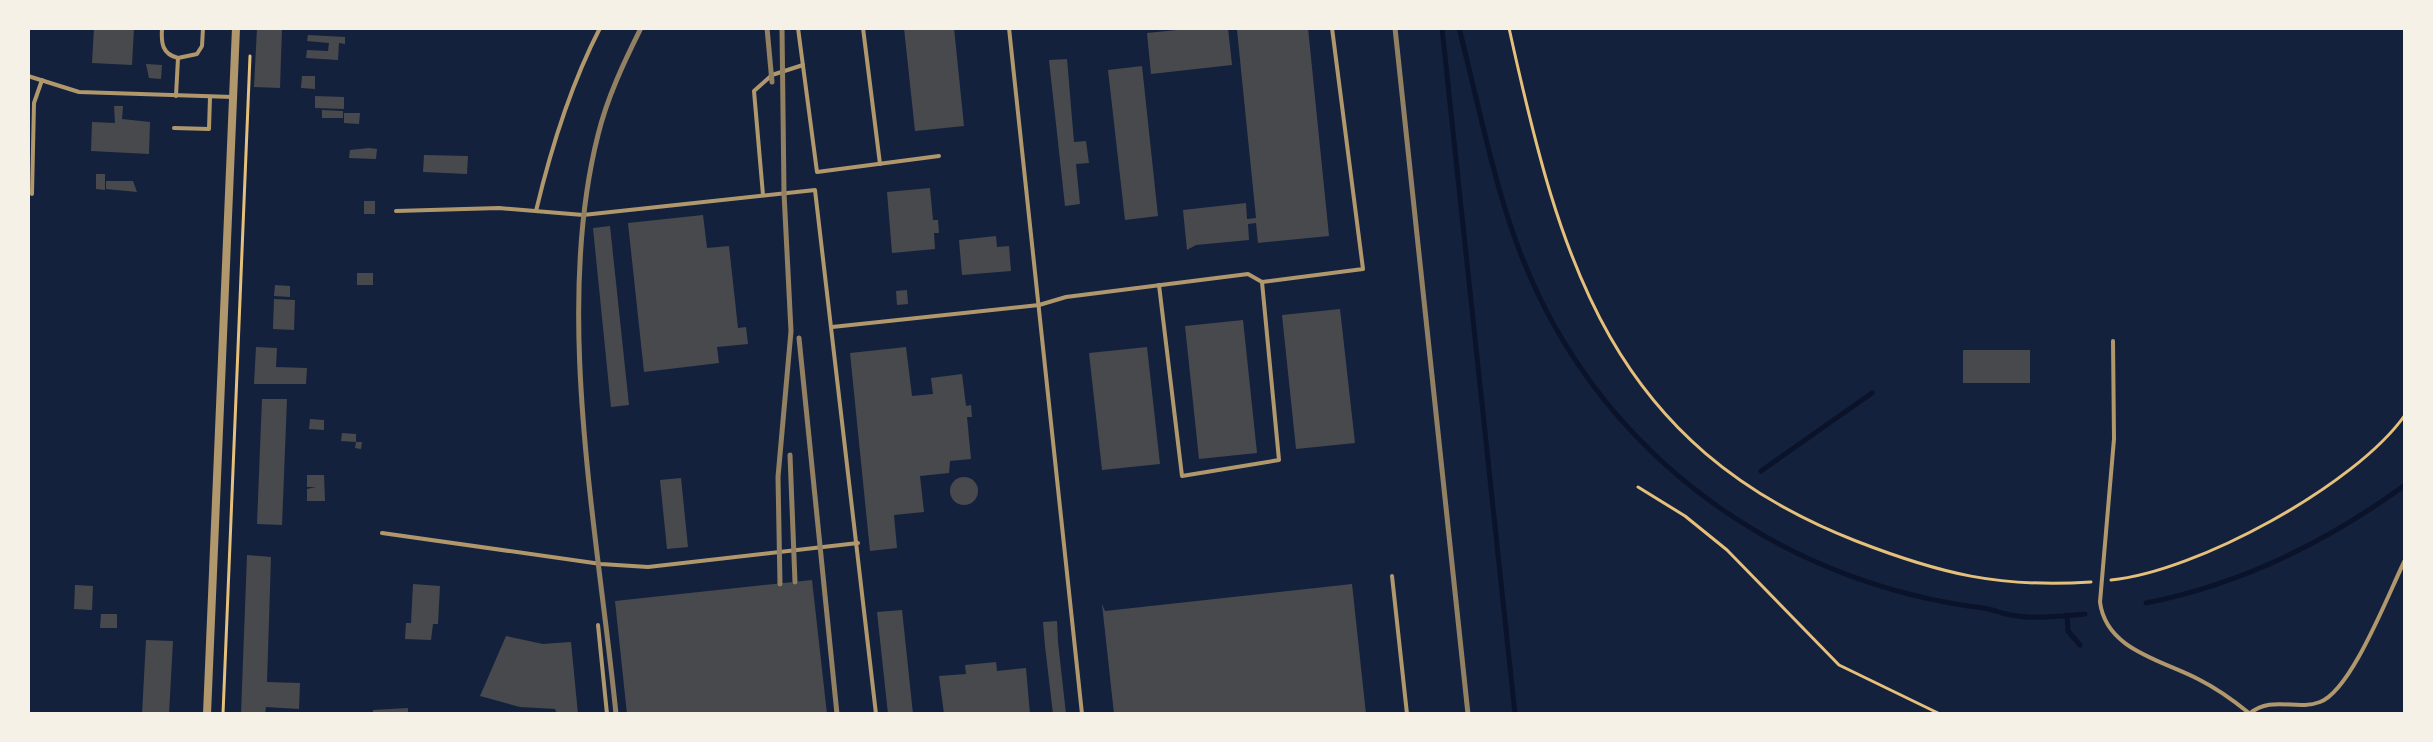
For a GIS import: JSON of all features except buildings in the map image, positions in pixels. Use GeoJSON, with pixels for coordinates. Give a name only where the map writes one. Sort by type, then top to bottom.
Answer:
{"type":"FeatureCollection","features":[{"type":"Feature","properties":{"kind":"street"},"geometry":{"type":"LineString","coordinates":[[207,714],[236,28]]}},
{"type":"Feature","properties":{"kind":"lane"},"geometry":{"type":"LineString","coordinates":[[162,28],[164,49],[178,58],[197,54],[202,46],[203,28]]}},
{"type":"Feature","properties":{"kind":"lane"},"geometry":{"type":"LineString","coordinates":[[536,211],[549,159],[580,67],[600,28]]}},
{"type":"Feature","properties":{"kind":"lane"},"geometry":{"type":"LineString","coordinates":[[798,28],[817,172],[939,156]]}},
{"type":"Feature","properties":{"kind":"lane"},"geometry":{"type":"LineString","coordinates":[[863,28],[880,164]]}},
{"type":"Feature","properties":{"kind":"lane"},"geometry":{"type":"LineString","coordinates":[[1009,28],[1082,714]]}},
{"type":"Feature","properties":{"kind":"lane"},"geometry":{"type":"LineString","coordinates":[[832,327],[1039,305],[1066,297],[1248,274],[1262,282],[1363,269],[1332,28]]}},
{"type":"Feature","properties":{"kind":"lane"},"geometry":{"type":"LineString","coordinates":[[176,96],[178,58]]}},
{"type":"Feature","properties":{"kind":"lane"},"geometry":{"type":"LineString","coordinates":[[763,195],[754,91],[772,75],[803,65]]}},
{"type":"Feature","properties":{"kind":"lane"},"geometry":{"type":"LineString","coordinates":[[28,76],[79,92],[233,97]]}},
{"type":"Feature","properties":{"kind":"lane"},"geometry":{"type":"LineString","coordinates":[[32,194],[34,103],[42,80]]}},
{"type":"Feature","properties":{"kind":"lane"},"geometry":{"type":"LineString","coordinates":[[174,128],[209,129],[210,97]]}},
{"type":"Feature","properties":{"kind":"lane"},"geometry":{"type":"LineString","coordinates":[[396,211],[536,211],[583,215],[815,190],[876,714]]}},
{"type":"Feature","properties":{"kind":"lane"},"geometry":{"type":"LineString","coordinates":[[1159,285],[1182,476],[1279,460],[1262,282]]}},
{"type":"Feature","properties":{"kind":"lane"},"geometry":{"type":"LineString","coordinates":[[2113,341],[2114,439],[2103,617],[2120,638],[2153,660],[2200,680],[2249,714],[2267,704],[2320,702],[2334,693],[2357,657],[2405,560]]}},
{"type":"Feature","properties":{"kind":"lane"},"geometry":{"type":"LineString","coordinates":[[382,533],[601,564],[648,567],[858,543]]}},
{"type":"Feature","properties":{"kind":"lane"},"geometry":{"type":"LineString","coordinates":[[1392,576],[1407,714]]}},
{"type":"Feature","properties":{"kind":"lane"},"geometry":{"type":"LineString","coordinates":[[598,625],[607,714]]}},
{"type":"Feature","properties":{"kind":"path"},"geometry":{"type":"LineString","coordinates":[[1509,28],[1546,179],[1587,295],[1617,352],[1658,407],[1709,458],[1762,497],[1823,528],[1933,569],[1983,581],[2019,584],[2103,581],[2169,566],[2261,525],[2350,472],[2391,435],[2405,415]]}},
{"type":"Feature","properties":{"kind":"path"},"geometry":{"type":"LineString","coordinates":[[223,714],[250,55]]}},
{"type":"Feature","properties":{"kind":"path"},"geometry":{"type":"LineString","coordinates":[[1638,487],[1685,516],[1727,550],[1839,665],[1940,714]]}},
{"type":"Feature","properties":{"kind":"waterway"},"geometry":{"type":"LineString","coordinates":[[1442,28],[1515,714]]}},
{"type":"Feature","properties":{"kind":"waterway"},"geometry":{"type":"LineString","coordinates":[[1459,28],[1501,197],[1538,294],[1573,357],[1616,414],[1665,464],[1720,508],[1780,545],[1844,574],[1912,595],[2015,616],[2085,614]]}},
{"type":"Feature","properties":{"kind":"waterway"},"geometry":{"type":"LineString","coordinates":[[1761,471],[1872,393]]}},
{"type":"Feature","properties":{"kind":"waterway"},"geometry":{"type":"LineString","coordinates":[[2146,603],[2216,585],[2282,558],[2345,525],[2405,485]]}},
{"type":"Feature","properties":{"kind":"waterway"},"geometry":{"type":"LineString","coordinates":[[2067,615],[2068,631],[2080,645]]}},
{"type":"Feature","properties":{"kind":"railway"},"geometry":{"type":"LineString","coordinates":[[616,714],[583,423],[579,275],[585,203],[598,135],[611,94],[641,28]]}},
{"type":"Feature","properties":{"kind":"railway"},"geometry":{"type":"LineString","coordinates":[[767,28],[772,82]]}},
{"type":"Feature","properties":{"kind":"railway"},"geometry":{"type":"LineString","coordinates":[[780,584],[778,477],[791,331],[784,193],[782,28]]}},
{"type":"Feature","properties":{"kind":"railway"},"geometry":{"type":"LineString","coordinates":[[1395,28],[1468,714]]}},
{"type":"Feature","properties":{"kind":"railway"},"geometry":{"type":"LineString","coordinates":[[799,338],[837,714]]}},
{"type":"Feature","properties":{"kind":"railway"},"geometry":{"type":"LineString","coordinates":[[790,455],[795,582]]}}]}
